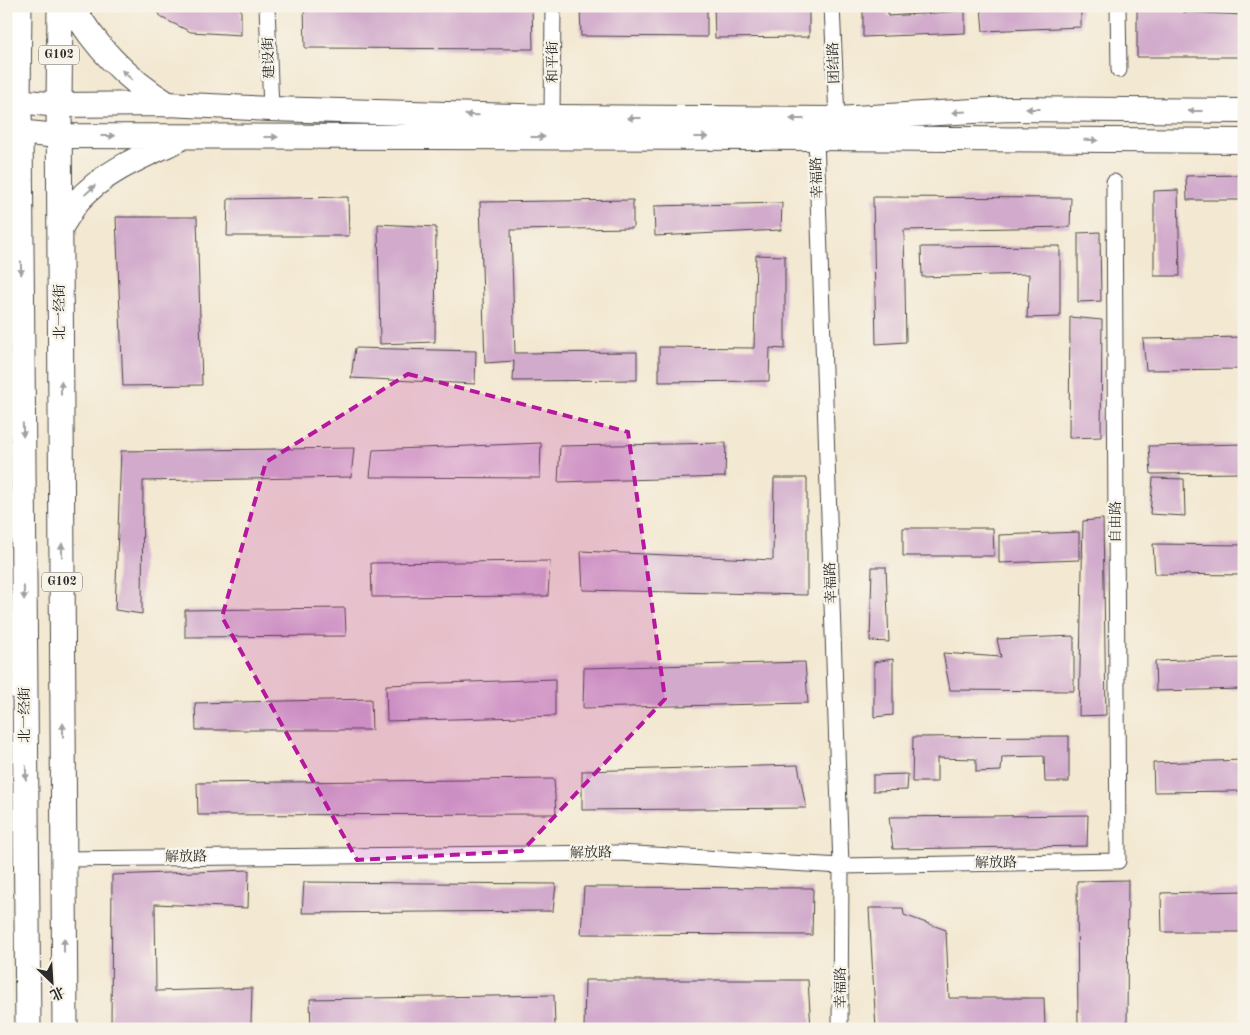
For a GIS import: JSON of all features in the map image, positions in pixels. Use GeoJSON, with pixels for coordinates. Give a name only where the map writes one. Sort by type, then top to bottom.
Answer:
{"type":"FeatureCollection","features":[{"type":"Feature","properties":{"kind":"highway","name":"G102"},"geometry":{"type":"LineString","coordinates":[[12,100],[19,6]]}},
{"type":"Feature","properties":{"kind":"highway","name":"G102"},"geometry":{"type":"LineString","coordinates":[[59,105],[60,6]]}},
{"type":"Feature","properties":{"kind":"highway"},"geometry":{"type":"LineString","coordinates":[[72,6],[96,44],[145,90],[167,104]]}},
{"type":"Feature","properties":{"kind":"highway","name":"北一经街"},"geometry":{"type":"LineString","coordinates":[[12,100],[21,227],[16,690],[28,1029]]}},
{"type":"Feature","properties":{"kind":"highway","name":"北一经街"},"geometry":{"type":"LineString","coordinates":[[59,105],[65,1029]]}},
{"type":"Feature","properties":{"kind":"highway"},"geometry":{"type":"LineString","coordinates":[[6,203],[21,227]]}},
{"type":"Feature","properties":{"kind":"main road"},"geometry":{"type":"LineString","coordinates":[[6,17],[14,6]]}},
{"type":"Feature","properties":{"kind":"main road"},"geometry":{"type":"LineString","coordinates":[[12,100],[59,105],[167,104],[271,110],[552,117],[837,119],[1008,109],[1244,111]]}},
{"type":"Feature","properties":{"kind":"main road"},"geometry":{"type":"LineString","coordinates":[[13,131],[59,136],[816,138],[1244,142]]}},
{"type":"Feature","properties":{"kind":"main road"},"geometry":{"type":"LineString","coordinates":[[60,228],[77,202],[99,182],[127,164],[186,136]]}},
{"type":"Feature","properties":{"kind":"street","name":"建设街"},"geometry":{"type":"LineString","coordinates":[[267,6],[271,110]]}},
{"type":"Feature","properties":{"kind":"street","name":"和平街"},"geometry":{"type":"LineString","coordinates":[[552,6],[552,117]]}},
{"type":"Feature","properties":{"kind":"street","name":"团结路"},"geometry":{"type":"LineString","coordinates":[[832,6],[837,119]]}},
{"type":"Feature","properties":{"kind":"street"},"geometry":{"type":"LineString","coordinates":[[1118,6],[1119,70]]}},
{"type":"Feature","properties":{"kind":"street","name":"幸福路"},"geometry":{"type":"LineString","coordinates":[[816,138],[841,866],[840,1029]]}},
{"type":"Feature","properties":{"kind":"street","name":"自由路"},"geometry":{"type":"LineString","coordinates":[[1114,182],[1118,861]]}},
{"type":"Feature","properties":{"kind":"street","name":"解放路"},"geometry":{"type":"LineString","coordinates":[[64,858],[619,853],[841,866],[1118,861]]}},
{"type":"Feature","properties":{"kind":"highlighted area"},"geometry":{"type":"Polygon","coordinates":[[[408,374],[628,432],[665,699],[522,851],[357,860],[222,617],[266,462],[408,374]]]}},
{"type":"Feature","properties":{"kind":"building"},"geometry":{"type":"Polygon","coordinates":[[[154,6],[241,6],[241,35],[191,32],[162,18],[154,6]]]}},
{"type":"Feature","properties":{"kind":"building"},"geometry":{"type":"Polygon","coordinates":[[[304,6],[532,6],[533,49],[305,48],[304,6]]]}},
{"type":"Feature","properties":{"kind":"building"},"geometry":{"type":"Polygon","coordinates":[[[707,6],[707,37],[581,36],[580,8],[707,6]]]}},
{"type":"Feature","properties":{"kind":"building"},"geometry":{"type":"Polygon","coordinates":[[[714,6],[809,6],[809,37],[715,38],[714,6]]]}},
{"type":"Feature","properties":{"kind":"building"},"geometry":{"type":"Polygon","coordinates":[[[863,6],[888,6],[888,16],[965,11],[965,33],[863,37],[863,6]]]}},
{"type":"Feature","properties":{"kind":"building"},"geometry":{"type":"Polygon","coordinates":[[[1081,6],[1081,27],[983,31],[981,7],[1081,6]]]}},
{"type":"Feature","properties":{"kind":"building"},"geometry":{"type":"Polygon","coordinates":[[[1137,6],[1183,6],[1183,12],[1244,15],[1244,57],[1137,57],[1137,6]]]}},
{"type":"Feature","properties":{"kind":"building"},"geometry":{"type":"Polygon","coordinates":[[[1244,175],[1244,200],[1187,200],[1186,176],[1244,175]]]}},
{"type":"Feature","properties":{"kind":"building"},"geometry":{"type":"Polygon","coordinates":[[[1178,190],[1180,276],[1154,276],[1154,191],[1178,190]]]}},
{"type":"Feature","properties":{"kind":"building"},"geometry":{"type":"Polygon","coordinates":[[[348,197],[349,236],[227,236],[228,199],[348,197]]]}},
{"type":"Feature","properties":{"kind":"building"},"geometry":{"type":"Polygon","coordinates":[[[873,197],[1071,198],[1070,227],[904,230],[906,342],[876,344],[873,197]]]}},
{"type":"Feature","properties":{"kind":"building"},"geometry":{"type":"Polygon","coordinates":[[[633,200],[633,228],[511,230],[515,353],[637,352],[637,380],[513,381],[514,361],[485,363],[480,202],[633,200]]]}},
{"type":"Feature","properties":{"kind":"building"},"geometry":{"type":"Polygon","coordinates":[[[782,203],[781,230],[655,236],[654,206],[782,203]]]}},
{"type":"Feature","properties":{"kind":"building"},"geometry":{"type":"Polygon","coordinates":[[[116,217],[197,217],[202,385],[123,386],[116,217]]]}},
{"type":"Feature","properties":{"kind":"building"},"geometry":{"type":"Polygon","coordinates":[[[378,224],[436,227],[435,342],[380,344],[378,224]]]}},
{"type":"Feature","properties":{"kind":"building"},"geometry":{"type":"Polygon","coordinates":[[[1100,232],[1101,301],[1078,302],[1078,233],[1100,232]]]}},
{"type":"Feature","properties":{"kind":"building"},"geometry":{"type":"Polygon","coordinates":[[[1060,246],[1060,317],[1027,318],[1029,274],[922,277],[921,247],[1060,246]]]}},
{"type":"Feature","properties":{"kind":"building"},"geometry":{"type":"Polygon","coordinates":[[[756,255],[785,256],[785,349],[770,348],[769,381],[659,382],[659,347],[754,348],[756,255]]]}},
{"type":"Feature","properties":{"kind":"building"},"geometry":{"type":"Polygon","coordinates":[[[1070,317],[1102,320],[1101,437],[1069,438],[1070,317]]]}},
{"type":"Feature","properties":{"kind":"building"},"geometry":{"type":"Polygon","coordinates":[[[1244,337],[1244,369],[1146,370],[1143,339],[1244,337]]]}},
{"type":"Feature","properties":{"kind":"building"},"geometry":{"type":"Polygon","coordinates":[[[355,348],[476,351],[475,384],[351,378],[355,348]]]}},
{"type":"Feature","properties":{"kind":"building"},"geometry":{"type":"Polygon","coordinates":[[[541,443],[540,478],[370,477],[373,450],[541,443]]]}},
{"type":"Feature","properties":{"kind":"building"},"geometry":{"type":"Polygon","coordinates":[[[726,443],[725,477],[558,482],[560,446],[726,443]]]}},
{"type":"Feature","properties":{"kind":"building"},"geometry":{"type":"Polygon","coordinates":[[[1244,444],[1244,473],[1151,474],[1149,446],[1244,444]]]}},
{"type":"Feature","properties":{"kind":"building"},"geometry":{"type":"Polygon","coordinates":[[[354,448],[351,477],[143,481],[142,614],[115,610],[121,451],[354,448]]]}},
{"type":"Feature","properties":{"kind":"building"},"geometry":{"type":"Polygon","coordinates":[[[774,478],[807,478],[807,595],[583,590],[581,551],[773,560],[774,478]]]}},
{"type":"Feature","properties":{"kind":"building"},"geometry":{"type":"Polygon","coordinates":[[[1153,478],[1184,479],[1185,516],[1150,514],[1153,478]]]}},
{"type":"Feature","properties":{"kind":"building"},"geometry":{"type":"Polygon","coordinates":[[[1103,519],[1106,715],[1079,716],[1083,521],[1103,519]]]}},
{"type":"Feature","properties":{"kind":"building"},"geometry":{"type":"Polygon","coordinates":[[[903,528],[993,528],[994,556],[903,556],[903,528]]]}},
{"type":"Feature","properties":{"kind":"building"},"geometry":{"type":"Polygon","coordinates":[[[1079,532],[1079,560],[999,563],[999,535],[1079,532]]]}},
{"type":"Feature","properties":{"kind":"building"},"geometry":{"type":"Polygon","coordinates":[[[1153,544],[1244,545],[1244,575],[1155,574],[1153,544]]]}},
{"type":"Feature","properties":{"kind":"building"},"geometry":{"type":"Polygon","coordinates":[[[550,561],[548,596],[372,597],[371,563],[550,561]]]}},
{"type":"Feature","properties":{"kind":"building"},"geometry":{"type":"Polygon","coordinates":[[[872,567],[886,567],[889,642],[870,641],[872,567]]]}},
{"type":"Feature","properties":{"kind":"building"},"geometry":{"type":"Polygon","coordinates":[[[345,608],[346,636],[185,637],[185,610],[345,608]]]}},
{"type":"Feature","properties":{"kind":"building"},"geometry":{"type":"Polygon","coordinates":[[[1074,636],[1074,691],[950,690],[943,653],[1001,657],[997,639],[1074,636]]]}},
{"type":"Feature","properties":{"kind":"building"},"geometry":{"type":"Polygon","coordinates":[[[1244,658],[1244,689],[1156,691],[1155,661],[1244,658]]]}},
{"type":"Feature","properties":{"kind":"building"},"geometry":{"type":"Polygon","coordinates":[[[893,659],[893,715],[874,717],[874,662],[893,659]]]}},
{"type":"Feature","properties":{"kind":"building"},"geometry":{"type":"Polygon","coordinates":[[[805,662],[808,703],[583,708],[584,668],[805,662]]]}},
{"type":"Feature","properties":{"kind":"building"},"geometry":{"type":"Polygon","coordinates":[[[555,679],[555,716],[387,721],[386,685],[555,679]]]}},
{"type":"Feature","properties":{"kind":"building"},"geometry":{"type":"Polygon","coordinates":[[[371,699],[372,730],[196,730],[195,703],[371,699]]]}},
{"type":"Feature","properties":{"kind":"building"},"geometry":{"type":"Polygon","coordinates":[[[1069,736],[1069,782],[1045,782],[1044,756],[1002,757],[1001,771],[976,772],[976,759],[937,758],[937,782],[912,782],[913,737],[1069,736]]]}},
{"type":"Feature","properties":{"kind":"building"},"geometry":{"type":"Polygon","coordinates":[[[1244,760],[1244,791],[1154,792],[1153,763],[1244,760]]]}},
{"type":"Feature","properties":{"kind":"building"},"geometry":{"type":"Polygon","coordinates":[[[798,765],[806,808],[582,810],[582,771],[798,765]]]}},
{"type":"Feature","properties":{"kind":"building"},"geometry":{"type":"Polygon","coordinates":[[[908,774],[907,790],[873,791],[873,775],[908,774]]]}},
{"type":"Feature","properties":{"kind":"building"},"geometry":{"type":"Polygon","coordinates":[[[554,779],[556,814],[198,815],[197,783],[554,779]]]}},
{"type":"Feature","properties":{"kind":"building"},"geometry":{"type":"Polygon","coordinates":[[[1088,815],[1087,846],[893,849],[889,817],[1088,815]]]}},
{"type":"Feature","properties":{"kind":"building"},"geometry":{"type":"Polygon","coordinates":[[[249,870],[248,908],[155,904],[156,991],[252,988],[251,1025],[111,1029],[112,875],[249,870]]]}},
{"type":"Feature","properties":{"kind":"building"},"geometry":{"type":"Polygon","coordinates":[[[1128,880],[1127,1029],[1078,1029],[1077,881],[1128,880]]]}},
{"type":"Feature","properties":{"kind":"building"},"geometry":{"type":"Polygon","coordinates":[[[304,882],[556,884],[553,911],[302,913],[304,882]]]}},
{"type":"Feature","properties":{"kind":"building"},"geometry":{"type":"Polygon","coordinates":[[[584,887],[813,888],[812,935],[581,934],[584,887]]]}},
{"type":"Feature","properties":{"kind":"building"},"geometry":{"type":"Polygon","coordinates":[[[1244,891],[1244,932],[1162,932],[1161,893],[1244,891]]]}},
{"type":"Feature","properties":{"kind":"building"},"geometry":{"type":"Polygon","coordinates":[[[869,908],[903,908],[904,915],[946,930],[949,998],[1044,998],[1045,1029],[876,1029],[869,908]]]}},
{"type":"Feature","properties":{"kind":"building"},"geometry":{"type":"Polygon","coordinates":[[[585,980],[808,980],[811,1029],[584,1029],[585,980]]]}},
{"type":"Feature","properties":{"kind":"building"},"geometry":{"type":"Polygon","coordinates":[[[554,995],[555,1027],[311,1028],[310,999],[554,995]]]}}]}
